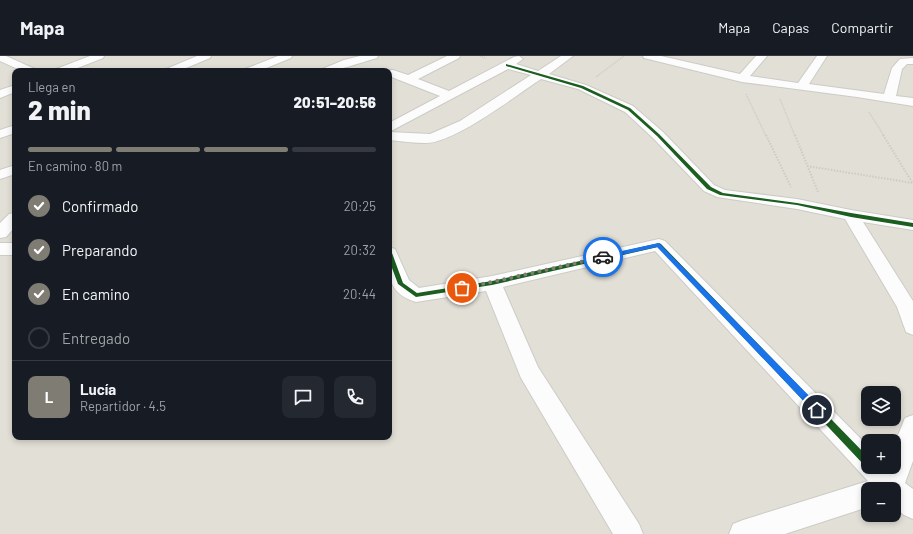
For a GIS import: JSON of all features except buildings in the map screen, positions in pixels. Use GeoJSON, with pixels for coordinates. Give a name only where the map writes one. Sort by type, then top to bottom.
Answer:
{"type":"FeatureCollection","features":[{"type":"Feature","properties":{"kind":"street"},"geometry":{"type":"LineString","coordinates":[[2,60],[18,56]]}},
{"type":"Feature","properties":{"kind":"street"},"geometry":{"type":"LineString","coordinates":[[68,68],[99,56]]}},
{"type":"Feature","properties":{"kind":"street"},"geometry":{"type":"LineString","coordinates":[[177,68],[206,56]]}},
{"type":"Feature","properties":{"kind":"street"},"geometry":{"type":"LineString","coordinates":[[257,68],[287,56]]}},
{"type":"Feature","properties":{"kind":"street"},"geometry":{"type":"LineString","coordinates":[[407,80],[455,56]]}},
{"type":"Feature","properties":{"kind":"street"},"geometry":{"type":"LineString","coordinates":[[392,126],[523,56]]}},
{"type":"Feature","properties":{"kind":"street"},"geometry":{"type":"LineString","coordinates":[[392,136],[419,139],[433,138],[471,121],[568,56]]}},
{"type":"Feature","properties":{"kind":"street"},"geometry":{"type":"LineString","coordinates":[[648,56],[742,79],[857,93],[913,102]]}},
{"type":"Feature","properties":{"kind":"street"},"geometry":{"type":"LineString","coordinates":[[742,79],[762,56]]}},
{"type":"Feature","properties":{"kind":"street"},"geometry":{"type":"LineString","coordinates":[[801,87],[822,56]]}},
{"type":"Feature","properties":{"kind":"street"},"geometry":{"type":"LineString","coordinates":[[2,60],[23,68]]}},
{"type":"Feature","properties":{"kind":"street"},"geometry":{"type":"LineString","coordinates":[[889,98],[897,68],[904,61],[913,61]]}},
{"type":"Feature","properties":{"kind":"street"},"geometry":{"type":"LineString","coordinates":[[352,68],[377,65]]}},
{"type":"Feature","properties":{"kind":"street"},"geometry":{"type":"LineString","coordinates":[[507,65],[582,87],[628,109],[658,135],[709,188],[716,191],[732,196],[797,204],[851,215],[913,224]]}},
{"type":"Feature","properties":{"kind":"street"},"geometry":{"type":"LineString","coordinates":[[392,72],[407,80],[449,95]]}},
{"type":"Feature","properties":{"kind":"street"},"geometry":{"type":"LineString","coordinates":[[0,94],[12,89]]}},
{"type":"Feature","properties":{"kind":"street"},"geometry":{"type":"LineString","coordinates":[[0,134],[12,130]]}},
{"type":"Feature","properties":{"kind":"street"},"geometry":{"type":"LineString","coordinates":[[0,175],[12,170]]}},
{"type":"Feature","properties":{"kind":"street"},"geometry":{"type":"LineString","coordinates":[[851,215],[907,307],[913,327]]}},
{"type":"Feature","properties":{"kind":"street"},"geometry":{"type":"LineString","coordinates":[[0,234],[12,221]]}},
{"type":"Feature","properties":{"kind":"street"},"geometry":{"type":"LineString","coordinates":[[392,261],[401,284],[416,295],[492,282],[659,245],[861,456]]}},
{"type":"Feature","properties":{"kind":"street"},"geometry":{"type":"LineString","coordinates":[[0,249],[12,249]]}},
{"type":"Feature","properties":{"kind":"street"},"geometry":{"type":"LineString","coordinates":[[492,282],[529,372],[629,534]]}},
{"type":"Feature","properties":{"kind":"street"},"geometry":{"type":"LineString","coordinates":[[889,482],[913,426]]}},
{"type":"Feature","properties":{"kind":"street"},"geometry":{"type":"LineString","coordinates":[[743,534],[861,498]]}},
{"type":"Feature","properties":{"kind":"street"},"geometry":{"type":"LineString","coordinates":[[901,499],[913,506]]}},
{"type":"Feature","properties":{"kind":"path"},"geometry":{"type":"LineString","coordinates":[[591,80],[624,56]]}},
{"type":"Feature","properties":{"kind":"path"},"geometry":{"type":"LineString","coordinates":[[745,92],[794,193]]}},
{"type":"Feature","properties":{"kind":"path"},"geometry":{"type":"LineString","coordinates":[[857,93],[913,183]]}},
{"type":"Feature","properties":{"kind":"path"},"geometry":{"type":"LineString","coordinates":[[778,94],[821,198]]}},
{"type":"Feature","properties":{"kind":"path"},"geometry":{"type":"LineString","coordinates":[[807,166],[913,183]]}},
{"type":"Feature","properties":{"kind":"shaded area"},"geometry":{"type":"Polygon","coordinates":[[[0,56],[913,56],[913,534],[0,534],[0,56]]]}},
{"type":"Feature","properties":{"kind":"cycle path"},"geometry":{"type":"LineString","coordinates":[[507,65],[582,87],[629,109],[658,135],[709,188],[722,194],[797,204],[851,215],[913,225]]}},
{"type":"Feature","properties":{"kind":"cycle path"},"geometry":{"type":"LineString","coordinates":[[392,261],[401,284],[416,295],[492,283],[659,245],[861,456]]}},
{"type":"Feature","properties":{"kind":"way so far"},"geometry":{"type":"LineString","coordinates":[[462,288],[603,257]]}},
{"type":"Feature","properties":{"kind":"route"},"geometry":{"type":"LineString","coordinates":[[603,257],[659,245],[817,410]]}}]}
